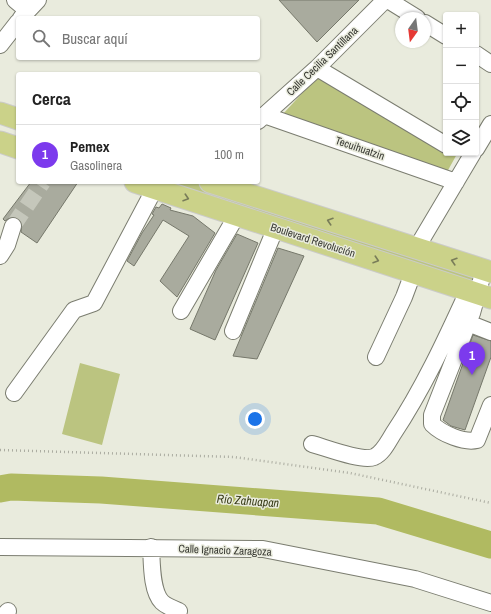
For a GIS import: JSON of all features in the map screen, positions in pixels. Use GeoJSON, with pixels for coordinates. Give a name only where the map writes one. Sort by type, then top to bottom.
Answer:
{"type":"FeatureCollection","features":[{"type":"Feature","properties":{"kind":"main road"},"geometry":{"type":"LineString","coordinates":[[0,112],[16,118]]}},
{"type":"Feature","properties":{"kind":"main road"},"geometry":{"type":"LineString","coordinates":[[0,142],[16,147]]}},
{"type":"Feature","properties":{"kind":"main road","name":"Boulevard Revolución"},"geometry":{"type":"LineString","coordinates":[[142,184],[479,294]]}},
{"type":"Feature","properties":{"kind":"main road"},"geometry":{"type":"LineString","coordinates":[[216,184],[487,271]]}},
{"type":"Feature","properties":{"kind":"street","name":"Calle Cecilia Santillana"},"geometry":{"type":"LineString","coordinates":[[261,118],[317,68],[385,0]]}},
{"type":"Feature","properties":{"kind":"street"},"geometry":{"type":"LineString","coordinates":[[388,0],[407,12]]}},
{"type":"Feature","properties":{"kind":"street"},"geometry":{"type":"LineString","coordinates":[[0,45],[16,22]]}},
{"type":"Feature","properties":{"kind":"street"},"geometry":{"type":"LineString","coordinates":[[431,27],[443,34]]}},
{"type":"Feature","properties":{"kind":"street"},"geometry":{"type":"LineString","coordinates":[[479,56],[491,64]]}},
{"type":"Feature","properties":{"kind":"street"},"geometry":{"type":"LineString","coordinates":[[317,68],[443,143]]}},
{"type":"Feature","properties":{"kind":"street","name":"Tecuihuatzin"},"geometry":{"type":"LineString","coordinates":[[261,118],[456,182]]}},
{"type":"Feature","properties":{"kind":"street"},"geometry":{"type":"LineString","coordinates":[[479,141],[491,124]]}},
{"type":"Feature","properties":{"kind":"street"},"geometry":{"type":"LineString","coordinates":[[416,249],[456,182],[469,156]]}},
{"type":"Feature","properties":{"kind":"street"},"geometry":{"type":"LineString","coordinates":[[14,392],[74,310],[94,303],[155,188]]}},
{"type":"Feature","properties":{"kind":"street"},"geometry":{"type":"LineString","coordinates":[[181,311],[237,215]]}},
{"type":"Feature","properties":{"kind":"street"},"geometry":{"type":"LineString","coordinates":[[0,256],[7,245],[13,226]]}},
{"type":"Feature","properties":{"kind":"street"},"geometry":{"type":"LineString","coordinates":[[233,331],[276,227]]}},
{"type":"Feature","properties":{"kind":"street"},"geometry":{"type":"LineString","coordinates":[[487,271],[432,416],[432,424],[438,430],[469,442],[477,440],[491,405]]}},
{"type":"Feature","properties":{"kind":"street"},"geometry":{"type":"LineString","coordinates":[[376,357],[404,297],[413,273]]}},
{"type":"Feature","properties":{"kind":"street"},"geometry":{"type":"LineString","coordinates":[[312,444],[360,458],[373,457],[383,450],[479,294]]}},
{"type":"Feature","properties":{"kind":"street"},"geometry":{"type":"LineString","coordinates":[[468,323],[491,332]]}},
{"type":"Feature","properties":{"kind":"street","name":"Calle Ignacio Zaragoza"},"geometry":{"type":"LineString","coordinates":[[0,547],[263,549],[415,579],[491,603]]}},
{"type":"Feature","properties":{"kind":"street"},"geometry":{"type":"LineString","coordinates":[[151,547],[156,592],[162,602],[179,611]]}},
{"type":"Feature","properties":{"kind":"path"},"geometry":{"type":"LineString","coordinates":[[1,450],[234,457],[350,472],[491,503]]}},
{"type":"Feature","properties":{"kind":"green space"},"geometry":{"type":"Polygon","coordinates":[[[317,77],[443,146],[443,156],[456,156],[447,172],[283,114],[317,77]]]}},
{"type":"Feature","properties":{"kind":"green space"},"geometry":{"type":"Polygon","coordinates":[[[155,184],[209,184],[477,277],[473,288],[155,184]]]}},
{"type":"Feature","properties":{"kind":"green space"},"geometry":{"type":"Polygon","coordinates":[[[80,363],[120,374],[102,445],[62,434],[80,363]]]}},
{"type":"Feature","properties":{"kind":"building"},"geometry":{"type":"Polygon","coordinates":[[[279,0],[359,0],[317,42],[279,0]]]}},
{"type":"Feature","properties":{"kind":"building"},"geometry":{"type":"Polygon","coordinates":[[[29,184],[77,184],[37,243],[21,232],[22,224],[20,219],[11,217],[5,221],[3,219],[29,184]]]}},
{"type":"Feature","properties":{"kind":"building"},"geometry":{"type":"Polygon","coordinates":[[[162,204],[171,208],[170,210],[193,216],[215,233],[177,297],[160,281],[189,236],[163,220],[134,266],[127,261],[142,233],[154,215],[152,214],[156,207],[159,208],[162,204]]]}},
{"type":"Feature","properties":{"kind":"building"},"geometry":{"type":"Polygon","coordinates":[[[237,234],[258,243],[215,340],[190,329],[216,270],[237,234]]]}},
{"type":"Feature","properties":{"kind":"building"},"geometry":{"type":"Polygon","coordinates":[[[278,248],[304,256],[257,359],[233,356],[278,248]]]}},
{"type":"Feature","properties":{"kind":"building"},"geometry":{"type":"Polygon","coordinates":[[[473,335],[491,341],[491,357],[465,430],[451,426],[443,420],[473,335]]]}},
{"type":"Feature","properties":{"kind":"waterway","name":"Río Zahuapan"},"geometry":{"type":"LineString","coordinates":[[0,489],[11,487],[101,490],[378,511],[491,545]]}},
{"type":"Feature","properties":{"kind":"tunnel"},"geometry":{"type":"LineString","coordinates":[[13,226],[42,184]]}},
{"type":"Feature","properties":{"kind":"place","name":"Pemex"},"geometry":{"type":"Point","coordinates":[472,375]}}]}
